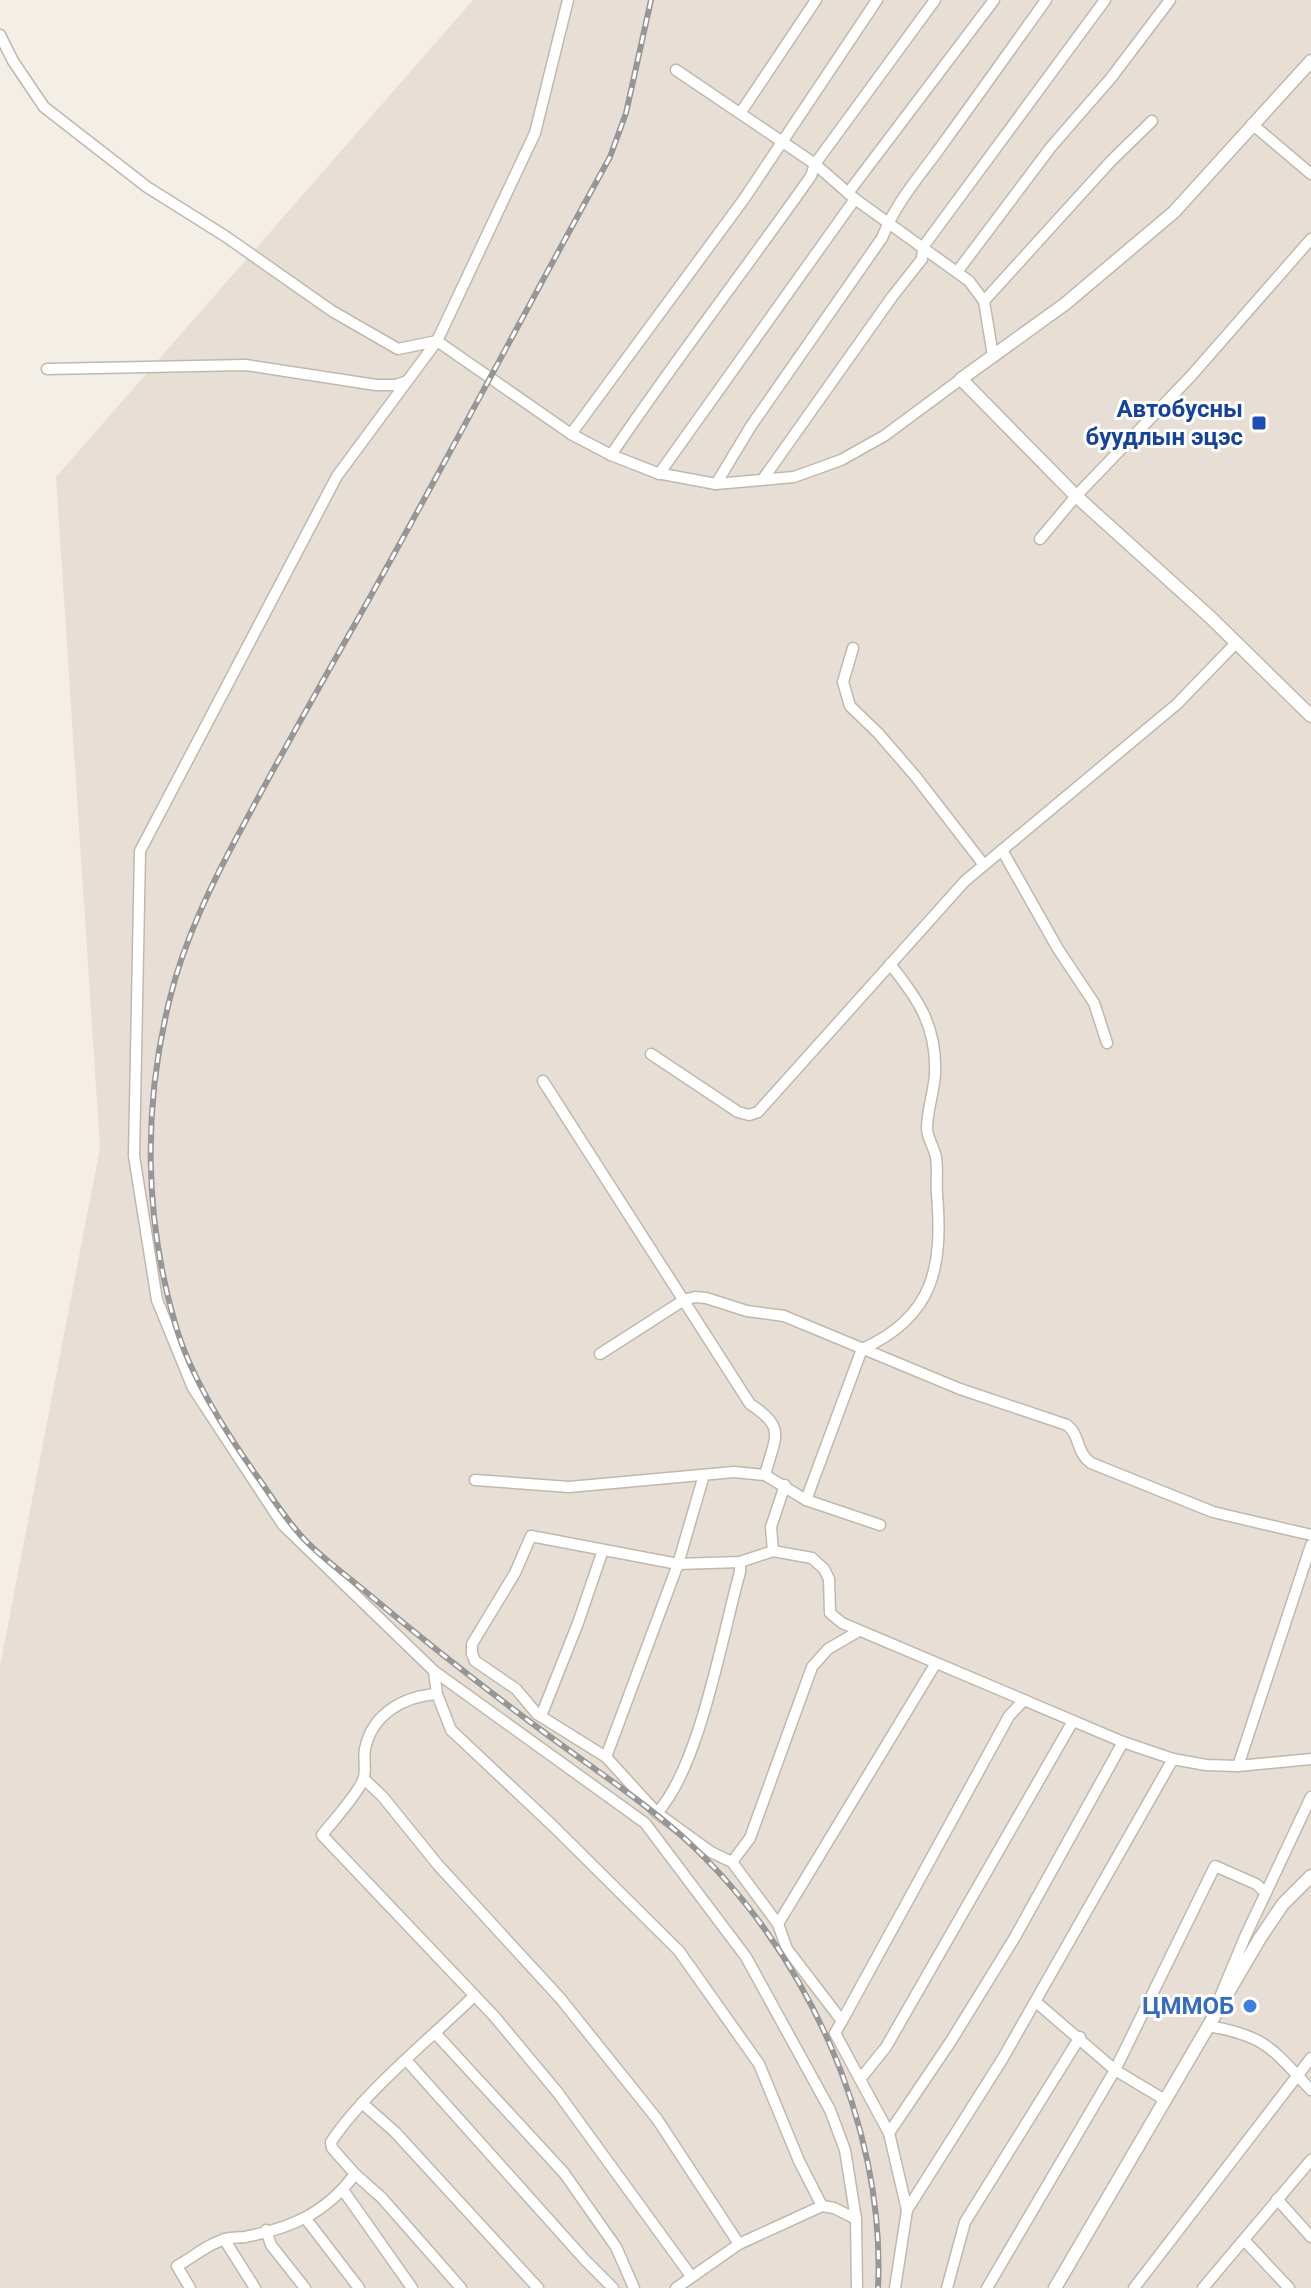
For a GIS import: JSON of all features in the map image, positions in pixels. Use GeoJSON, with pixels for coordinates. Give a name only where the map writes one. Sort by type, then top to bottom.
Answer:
{"type":"FeatureCollection","features":[{"type":"Feature","properties":{"kind":"street"},"geometry":{"type":"LineString","coordinates":[[568,0],[535,133],[437,341],[337,476],[140,851],[134,1156],[157,1300],[193,1388],[283,1525],[434,1671],[645,1823],[746,1957],[830,2110],[845,2150],[856,2219],[857,2288]]}},
{"type":"Feature","properties":{"kind":"street"},"geometry":{"type":"LineString","coordinates":[[741,112],[816,0]]}},
{"type":"Feature","properties":{"kind":"street"},"geometry":{"type":"LineString","coordinates":[[571,434],[744,199],[877,0]]}},
{"type":"Feature","properties":{"kind":"street"},"geometry":{"type":"LineString","coordinates":[[611,455],[811,176],[815,164],[935,0]]}},
{"type":"Feature","properties":{"kind":"street"},"geometry":{"type":"LineString","coordinates":[[659,474],[852,196],[994,0]]}},
{"type":"Feature","properties":{"kind":"street"},"geometry":{"type":"LineString","coordinates":[[716,484],[751,426],[882,238],[909,187],[937,153],[1046,0]]}},
{"type":"Feature","properties":{"kind":"street"},"geometry":{"type":"LineString","coordinates":[[763,479],[922,259],[923,247],[1105,0]]}},
{"type":"Feature","properties":{"kind":"street"},"geometry":{"type":"LineString","coordinates":[[957,272],[1051,147],[1111,78],[1170,0]]}},
{"type":"Feature","properties":{"kind":"street"},"geometry":{"type":"LineString","coordinates":[[0,35],[13,61],[44,107],[147,187],[225,236],[332,311],[398,349],[437,341],[571,434],[611,455],[659,474],[716,484],[794,477],[841,460],[884,436],[1065,304],[1174,212],[1311,61]]}},
{"type":"Feature","properties":{"kind":"street"},"geometry":{"type":"LineString","coordinates":[[676,70],[815,164],[852,196],[969,281],[984,301],[993,356]]}},
{"type":"Feature","properties":{"kind":"street"},"geometry":{"type":"LineString","coordinates":[[984,301],[1111,161],[1152,121]]}},
{"type":"Feature","properties":{"kind":"street"},"geometry":{"type":"LineString","coordinates":[[1252,124],[1311,174]]}},
{"type":"Feature","properties":{"kind":"street"},"geometry":{"type":"LineString","coordinates":[[1040,539],[1076,496],[1191,376],[1311,239]]}},
{"type":"Feature","properties":{"kind":"street"},"geometry":{"type":"LineString","coordinates":[[47,369],[246,365],[376,385],[396,385],[407,381]]}},
{"type":"Feature","properties":{"kind":"street"},"geometry":{"type":"LineString","coordinates":[[961,379],[1076,496],[1311,716]]}},
{"type":"Feature","properties":{"kind":"street"},"geometry":{"type":"LineString","coordinates":[[651,1054],[738,1112],[749,1115],[758,1112],[965,881],[1177,704],[1236,643]]}},
{"type":"Feature","properties":{"kind":"street"},"geometry":{"type":"LineString","coordinates":[[853,648],[843,682],[850,706],[888,744],[984,865]]}},
{"type":"Feature","properties":{"kind":"street"},"geometry":{"type":"LineString","coordinates":[[1002,850],[1058,949],[1094,1003],[1107,1043]]}},
{"type":"Feature","properties":{"kind":"street"},"geometry":{"type":"LineString","coordinates":[[806,1500],[862,1349],[885,1339],[901,1327],[924,1301],[937,1266],[936,1158],[926,1131],[935,1074],[932,1034],[919,1000],[890,964]]}},
{"type":"Feature","properties":{"kind":"street"},"geometry":{"type":"LineString","coordinates":[[543,1081],[750,1404],[774,1421],[776,1429],[765,1475]]}},
{"type":"Feature","properties":{"kind":"street"},"geometry":{"type":"LineString","coordinates":[[600,1354],[684,1300],[695,1297],[747,1311],[784,1316],[960,1389],[1067,1425],[1073,1430],[1083,1457],[1091,1463],[1213,1512],[1311,1535]]}},
{"type":"Feature","properties":{"kind":"street"},"geometry":{"type":"LineString","coordinates":[[475,1480],[569,1487],[734,1472],[765,1475],[806,1500],[880,1525]]}},
{"type":"Feature","properties":{"kind":"street"},"geometry":{"type":"LineString","coordinates":[[606,1757],[678,1564],[704,1475]]}},
{"type":"Feature","properties":{"kind":"street"},"geometry":{"type":"LineString","coordinates":[[773,1551],[771,1527],[785,1485]]}},
{"type":"Feature","properties":{"kind":"street"},"geometry":{"type":"LineString","coordinates":[[842,2021],[787,1949],[778,1924],[732,1862],[711,1852],[657,1813],[606,1757],[541,1716],[516,1689],[475,1661],[472,1644],[515,1573],[531,1536],[678,1564],[740,1562],[773,1551],[812,1558],[829,1579],[830,1613],[859,1631],[1123,1742],[1173,1759],[1206,1765],[1238,1766],[1311,1759]]}},
{"type":"Feature","properties":{"kind":"street"},"geometry":{"type":"LineString","coordinates":[[1238,1766],[1311,1545]]}},
{"type":"Feature","properties":{"kind":"street"},"geometry":{"type":"LineString","coordinates":[[541,1716],[603,1550]]}},
{"type":"Feature","properties":{"kind":"street"},"geometry":{"type":"LineString","coordinates":[[657,1813],[683,1771],[699,1723],[740,1572],[740,1562]]}},
{"type":"Feature","properties":{"kind":"street"},"geometry":{"type":"LineString","coordinates":[[732,1862],[750,1838],[812,1667],[828,1649],[859,1631]]}},
{"type":"Feature","properties":{"kind":"street"},"geometry":{"type":"LineString","coordinates":[[778,1924],[936,1663]]}},
{"type":"Feature","properties":{"kind":"street"},"geometry":{"type":"LineString","coordinates":[[434,1671],[437,1694],[451,1730],[679,1951],[759,2064],[799,2161],[822,2206]]}},
{"type":"Feature","properties":{"kind":"street"},"geometry":{"type":"LineString","coordinates":[[437,1694],[416,1695],[391,1707],[371,1731],[365,1750],[364,1779],[322,1835],[494,2016],[558,2093],[691,2276]]}},
{"type":"Feature","properties":{"kind":"street"},"geometry":{"type":"LineString","coordinates":[[895,2288],[907,2210],[889,2133],[835,2033],[1009,1716],[1024,1700]]}},
{"type":"Feature","properties":{"kind":"street"},"geometry":{"type":"LineString","coordinates":[[861,2078],[886,2047],[1073,1721]]}},
{"type":"Feature","properties":{"kind":"street"},"geometry":{"type":"LineString","coordinates":[[889,2133],[951,2041],[1015,1937],[1123,1742]]}},
{"type":"Feature","properties":{"kind":"street"},"geometry":{"type":"LineString","coordinates":[[907,2210],[1036,2002],[1173,1759]]}},
{"type":"Feature","properties":{"kind":"street"},"geometry":{"type":"LineString","coordinates":[[364,1779],[579,2022],[657,2119],[739,2244]]}},
{"type":"Feature","properties":{"kind":"street"},"geometry":{"type":"LineString","coordinates":[[1208,2026],[1311,1797]]}},
{"type":"Feature","properties":{"kind":"street"},"geometry":{"type":"LineString","coordinates":[[987,2288],[1115,2070],[1215,1866],[1256,1884],[1266,1893]]}},
{"type":"Feature","properties":{"kind":"street"},"geometry":{"type":"LineString","coordinates":[[1055,2288],[1260,1938],[1283,1904],[1311,1876]]}},
{"type":"Feature","properties":{"kind":"street"},"geometry":{"type":"LineString","coordinates":[[461,2288],[382,2198],[355,2174],[332,2148],[331,2142],[362,2103],[473,1997]]}},
{"type":"Feature","properties":{"kind":"street"},"geometry":{"type":"LineString","coordinates":[[1036,2002],[1115,2070],[1165,2100]]}},
{"type":"Feature","properties":{"kind":"street"},"geometry":{"type":"LineString","coordinates":[[1208,2026],[1256,2038],[1302,2073],[1311,2090]]}},
{"type":"Feature","properties":{"kind":"street"},"geometry":{"type":"LineString","coordinates":[[436,2034],[564,2173],[616,2247],[634,2288]]}},
{"type":"Feature","properties":{"kind":"street"},"geometry":{"type":"LineString","coordinates":[[947,2288],[965,2222],[1080,2037]]}},
{"type":"Feature","properties":{"kind":"street"},"geometry":{"type":"LineString","coordinates":[[1134,2288],[1311,2058]]}},
{"type":"Feature","properties":{"kind":"street"},"geometry":{"type":"LineString","coordinates":[[407,2061],[613,2288]]}},
{"type":"Feature","properties":{"kind":"street"},"geometry":{"type":"LineString","coordinates":[[362,2103],[395,2132],[538,2288]]}},
{"type":"Feature","properties":{"kind":"street"},"geometry":{"type":"LineString","coordinates":[[1210,2285],[1311,2160]]}},
{"type":"Feature","properties":{"kind":"street"},"geometry":{"type":"LineString","coordinates":[[190,2288],[177,2266],[224,2239],[306,2219],[325,2208],[355,2174]]}},
{"type":"Feature","properties":{"kind":"street"},"geometry":{"type":"LineString","coordinates":[[343,2190],[412,2288]]}},
{"type":"Feature","properties":{"kind":"street"},"geometry":{"type":"LineString","coordinates":[[1277,2199],[1311,2237]]}},
{"type":"Feature","properties":{"kind":"street"},"geometry":{"type":"LineString","coordinates":[[676,2288],[739,2244],[822,2206],[834,2208],[856,2219]]}},
{"type":"Feature","properties":{"kind":"street"},"geometry":{"type":"LineString","coordinates":[[306,2219],[359,2288]]}},
{"type":"Feature","properties":{"kind":"street"},"geometry":{"type":"LineString","coordinates":[[266,2230],[271,2245],[305,2288]]}},
{"type":"Feature","properties":{"kind":"street"},"geometry":{"type":"LineString","coordinates":[[224,2239],[255,2288]]}},
{"type":"Feature","properties":{"kind":"street"},"geometry":{"type":"LineString","coordinates":[[1244,2240],[1289,2288]]}},
{"type":"Feature","properties":{"kind":"shaded area"},"geometry":{"type":"Polygon","coordinates":[[[473,0],[1311,0],[1311,2288],[0,2288],[0,1666],[100,1148],[56,477],[473,0]]]}},
{"type":"Feature","properties":{"kind":"railway"},"geometry":{"type":"LineString","coordinates":[[651,0],[626,113],[610,157],[258,799],[192,931],[170,998],[155,1079],[151,1161],[157,1243],[175,1323],[190,1364],[234,1443],[298,1532],[329,1562],[455,1665],[683,1837],[726,1881],[766,1930],[800,1984],[829,2042],[852,2102],[868,2164],[877,2226],[878,2288]]}},
{"type":"Feature","properties":{"kind":"place","name":"Автобусны буудлын эцэс"},"geometry":{"type":"Point","coordinates":[1259,423]}},
{"type":"Feature","properties":{"kind":"place","name":"ЦММОБ"},"geometry":{"type":"Point","coordinates":[1250,2006]}}]}
